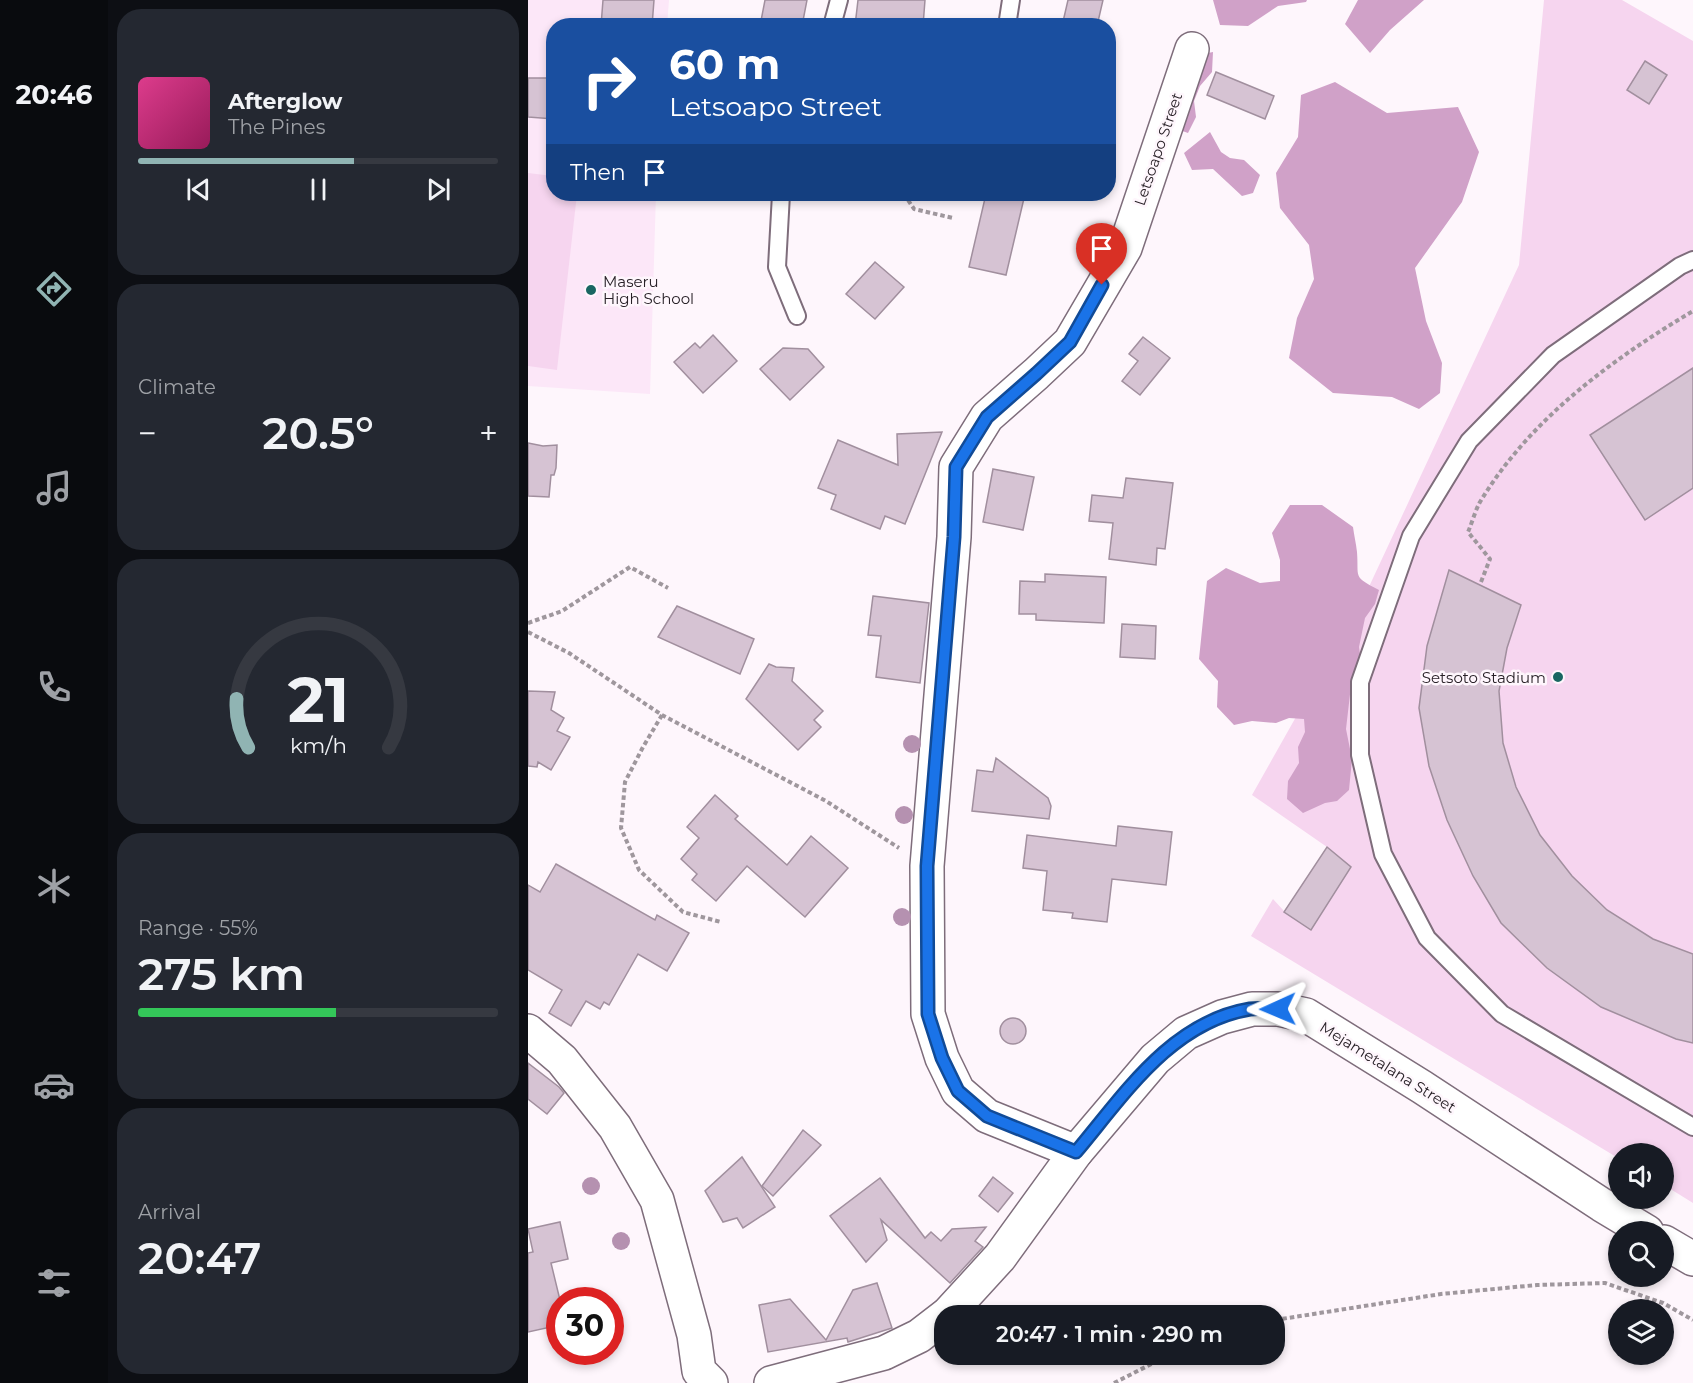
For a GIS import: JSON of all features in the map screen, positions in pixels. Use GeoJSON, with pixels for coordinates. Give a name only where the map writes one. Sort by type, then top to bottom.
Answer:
{"type":"FeatureCollection","features":[{"type":"Feature","properties":{"kind":"street","name":"Letsoapo Street"},"geometry":{"type":"LineString","coordinates":[[1076,1152],[987,1116],[958,1091],[942,1058],[928,1014],[927,866],[954,537],[956,467],[987,417],[1070,342],[1125,248],[1192,49]]}},
{"type":"Feature","properties":{"kind":"street","name":"Mejametalana Street"},"geometry":{"type":"LineString","coordinates":[[955,1305],[1000,1257],[1076,1152],[1155,1059],[1186,1033],[1222,1017],[1251,1009],[1278,1009],[1306,1016],[1422,1087],[1629,1221]]}},
{"type":"Feature","properties":{"kind":"street"},"geometry":{"type":"LineString","coordinates":[[528,1031],[562,1059],[615,1127],[657,1200],[694,1335],[699,1371],[711,1383]]}},
{"type":"Feature","properties":{"kind":"street"},"geometry":{"type":"LineString","coordinates":[[1674,1248],[1693,1259]]}},
{"type":"Feature","properties":{"kind":"street","name":"Mejametalana Street"},"geometry":{"type":"LineString","coordinates":[[771,1383],[884,1353],[919,1336],[934,1324]]}},
{"type":"Feature","properties":{"kind":"lane"},"geometry":{"type":"LineString","coordinates":[[835,18],[839,0]]}},
{"type":"Feature","properties":{"kind":"lane"},"geometry":{"type":"LineString","coordinates":[[1008,18],[1011,0]]}},
{"type":"Feature","properties":{"kind":"lane"},"geometry":{"type":"LineString","coordinates":[[781,201],[777,267],[797,316]]}},
{"type":"Feature","properties":{"kind":"lane"},"geometry":{"type":"LineString","coordinates":[[1693,260],[1680,266],[1553,355],[1469,441],[1411,537],[1395,581],[1360,682],[1359,754],[1383,854],[1427,938],[1502,1014],[1693,1127]]}},
{"type":"Feature","properties":{"kind":"path"},"geometry":{"type":"LineString","coordinates":[[909,201],[914,209],[953,218]]}},
{"type":"Feature","properties":{"kind":"path"},"geometry":{"type":"LineString","coordinates":[[1481,582],[1490,559],[1468,532],[1479,504],[1523,442],[1581,388],[1644,340],[1693,310]]}},
{"type":"Feature","properties":{"kind":"path"},"geometry":{"type":"LineString","coordinates":[[528,623],[562,611],[630,567],[668,588]]}},
{"type":"Feature","properties":{"kind":"path"},"geometry":{"type":"LineString","coordinates":[[528,632],[569,653],[662,715],[826,801],[927,866]]}},
{"type":"Feature","properties":{"kind":"path"},"geometry":{"type":"LineString","coordinates":[[662,715],[626,782],[621,828],[639,870],[683,912],[722,922]]}},
{"type":"Feature","properties":{"kind":"path"},"geometry":{"type":"LineString","coordinates":[[1285,1318],[1441,1294],[1537,1285],[1605,1283],[1663,1303],[1693,1320]]}},
{"type":"Feature","properties":{"kind":"path"},"geometry":{"type":"LineString","coordinates":[[1114,1383],[1149,1365]]}},
{"type":"Feature","properties":{"kind":"shaded area","name":"Maseru High School"},"geometry":{"type":"Polygon","coordinates":[[[528,0],[669,0],[668,18],[546,18],[546,201],[656,201],[650,394],[528,386],[528,0]]]}},
{"type":"Feature","properties":{"kind":"shaded area"},"geometry":{"type":"Polygon","coordinates":[[[1213,0],[1307,0],[1278,6],[1248,26],[1220,25],[1213,0]]]}},
{"type":"Feature","properties":{"kind":"shaded area"},"geometry":{"type":"Polygon","coordinates":[[[1358,0],[1424,0],[1390,30],[1370,53],[1345,24],[1358,0]]]}},
{"type":"Feature","properties":{"kind":"shaded area"},"geometry":{"type":"Polygon","coordinates":[[[1544,0],[1622,0],[1693,41],[1693,1203],[1674,1191],[1674,1143],[1608,1143],[1608,1152],[1251,936],[1273,899],[1284,911],[1327,847],[1252,795],[1367,591],[1519,265],[1544,0]]]}},
{"type":"Feature","properties":{"kind":"shaded area"},"geometry":{"type":"Polygon","coordinates":[[[1213,52],[1212,72],[1200,86],[1194,101],[1196,117],[1188,133],[1174,128],[1198,55],[1213,52]]]}},
{"type":"Feature","properties":{"kind":"shaded area"},"geometry":{"type":"Polygon","coordinates":[[[1335,82],[1387,113],[1458,107],[1479,152],[1462,202],[1415,268],[1426,321],[1442,363],[1440,393],[1419,409],[1392,397],[1333,393],[1289,358],[1297,318],[1314,279],[1309,245],[1280,208],[1276,173],[1298,137],[1301,95],[1335,82]]]}},
{"type":"Feature","properties":{"kind":"shaded area"},"geometry":{"type":"Polygon","coordinates":[[[1210,132],[1221,152],[1230,158],[1244,160],[1260,175],[1253,193],[1242,196],[1213,169],[1192,170],[1184,153],[1210,132]]]}},
{"type":"Feature","properties":{"kind":"shaded area"},"geometry":{"type":"Polygon","coordinates":[[[528,173],[546,175],[546,201],[576,201],[557,370],[528,366],[528,173]]]}},
{"type":"Feature","properties":{"kind":"shaded area"},"geometry":{"type":"Polygon","coordinates":[[[1290,505],[1322,505],[1353,527],[1359,576],[1364,582],[1379,590],[1375,604],[1365,618],[1359,647],[1361,661],[1352,677],[1346,729],[1352,759],[1349,790],[1337,801],[1325,803],[1303,813],[1287,799],[1288,781],[1299,763],[1298,747],[1305,732],[1304,719],[1289,718],[1276,723],[1252,721],[1234,725],[1217,707],[1218,681],[1199,659],[1207,581],[1226,568],[1260,583],[1280,581],[1280,560],[1272,533],[1290,505]]]}},
{"type":"Feature","properties":{"kind":"building"},"geometry":{"type":"Polygon","coordinates":[[[603,0],[654,0],[653,18],[602,18],[603,0]]]}},
{"type":"Feature","properties":{"kind":"building"},"geometry":{"type":"Polygon","coordinates":[[[765,0],[807,0],[804,18],[762,18],[765,0]]]}},
{"type":"Feature","properties":{"kind":"building"},"geometry":{"type":"Polygon","coordinates":[[[858,0],[925,0],[924,18],[856,18],[858,0]]]}},
{"type":"Feature","properties":{"kind":"building"},"geometry":{"type":"Polygon","coordinates":[[[1068,0],[1103,0],[1099,18],[1064,18],[1068,0]]]}},
{"type":"Feature","properties":{"kind":"building"},"geometry":{"type":"Polygon","coordinates":[[[1645,61],[1667,75],[1649,104],[1627,90],[1645,61]]]}},
{"type":"Feature","properties":{"kind":"building"},"geometry":{"type":"Polygon","coordinates":[[[1216,72],[1274,96],[1265,119],[1207,95],[1216,72]]]}},
{"type":"Feature","properties":{"kind":"building"},"geometry":{"type":"Polygon","coordinates":[[[528,78],[546,78],[546,118],[528,117],[528,78]]]}},
{"type":"Feature","properties":{"kind":"building"},"geometry":{"type":"Polygon","coordinates":[[[984,201],[1023,201],[1006,275],[969,267],[984,201]]]}},
{"type":"Feature","properties":{"kind":"building"},"geometry":{"type":"Polygon","coordinates":[[[875,262],[904,287],[875,319],[846,294],[875,262]]]}},
{"type":"Feature","properties":{"kind":"building"},"geometry":{"type":"Polygon","coordinates":[[[713,335],[737,361],[703,393],[674,362],[695,343],[700,348],[713,335]]]}},
{"type":"Feature","properties":{"kind":"building"},"geometry":{"type":"Polygon","coordinates":[[[1143,337],[1170,358],[1140,395],[1122,381],[1138,361],[1129,354],[1143,337]]]}},
{"type":"Feature","properties":{"kind":"building"},"geometry":{"type":"Polygon","coordinates":[[[783,348],[808,349],[824,367],[790,400],[760,369],[783,348]]]}},
{"type":"Feature","properties":{"kind":"building"},"geometry":{"type":"Polygon","coordinates":[[[1693,368],[1693,488],[1645,520],[1590,435],[1693,368]]]}},
{"type":"Feature","properties":{"kind":"building"},"geometry":{"type":"Polygon","coordinates":[[[942,432],[905,524],[885,516],[880,529],[831,509],[836,495],[818,488],[838,440],[898,465],[897,434],[942,432]]]}},
{"type":"Feature","properties":{"kind":"building"},"geometry":{"type":"Polygon","coordinates":[[[528,443],[543,446],[557,445],[556,468],[554,475],[551,475],[549,497],[528,496],[528,443]]]}},
{"type":"Feature","properties":{"kind":"building"},"geometry":{"type":"Polygon","coordinates":[[[993,469],[1034,477],[1023,530],[983,522],[993,469]]]}},
{"type":"Feature","properties":{"kind":"building"},"geometry":{"type":"Polygon","coordinates":[[[1126,478],[1173,483],[1165,549],[1157,548],[1156,565],[1109,559],[1113,523],[1089,521],[1092,495],[1123,498],[1126,478]]]}},
{"type":"Feature","properties":{"kind":"building"},"geometry":{"type":"Polygon","coordinates":[[[1449,570],[1521,605],[1507,648],[1499,691],[1503,743],[1516,787],[1540,835],[1572,876],[1607,910],[1653,939],[1693,954],[1693,1043],[1676,1039],[1601,1007],[1547,968],[1501,923],[1473,876],[1447,820],[1429,766],[1419,708],[1427,646],[1449,570]]]}},
{"type":"Feature","properties":{"kind":"building"},"geometry":{"type":"Polygon","coordinates":[[[1045,574],[1106,577],[1104,623],[1036,620],[1036,614],[1019,614],[1020,581],[1045,582],[1045,574]]]}},
{"type":"Feature","properties":{"kind":"building"},"geometry":{"type":"Polygon","coordinates":[[[873,596],[929,603],[920,683],[876,677],[881,636],[868,635],[873,596]]]}},
{"type":"Feature","properties":{"kind":"building"},"geometry":{"type":"Polygon","coordinates":[[[677,606],[754,639],[740,674],[658,637],[677,606]]]}},
{"type":"Feature","properties":{"kind":"building"},"geometry":{"type":"Polygon","coordinates":[[[1122,624],[1156,626],[1155,659],[1120,657],[1122,624]]]}},
{"type":"Feature","properties":{"kind":"building"},"geometry":{"type":"Polygon","coordinates":[[[769,664],[776,667],[794,668],[792,681],[823,711],[814,720],[821,727],[798,750],[746,699],[769,664]]]}},
{"type":"Feature","properties":{"kind":"building"},"geometry":{"type":"Polygon","coordinates":[[[528,691],[555,692],[551,710],[564,718],[557,731],[570,737],[551,770],[538,762],[537,767],[528,766],[528,691]]]}},
{"type":"Feature","properties":{"kind":"building"},"geometry":{"type":"Polygon","coordinates":[[[996,758],[1048,798],[1051,806],[1049,819],[972,811],[977,770],[993,772],[996,758]]]}},
{"type":"Feature","properties":{"kind":"building"},"geometry":{"type":"Polygon","coordinates":[[[715,795],[738,816],[735,819],[787,865],[811,836],[848,868],[805,917],[747,866],[716,901],[692,880],[697,874],[681,859],[699,838],[687,827],[715,795]]]}},
{"type":"Feature","properties":{"kind":"building"},"geometry":{"type":"Polygon","coordinates":[[[1118,826],[1172,832],[1166,885],[1112,879],[1107,922],[1072,918],[1073,913],[1043,910],[1047,871],[1023,868],[1027,835],[1116,846],[1118,826]]]}},
{"type":"Feature","properties":{"kind":"building"},"geometry":{"type":"Polygon","coordinates":[[[1327,847],[1351,867],[1311,930],[1284,912],[1327,847]]]}},
{"type":"Feature","properties":{"kind":"building"},"geometry":{"type":"Polygon","coordinates":[[[556,864],[655,920],[657,915],[689,933],[667,971],[638,954],[609,1005],[604,1002],[600,1009],[586,1001],[571,1026],[549,1013],[562,990],[528,970],[528,885],[540,892],[556,864]]]}},
{"type":"Feature","properties":{"kind":"building"},"geometry":{"type":"Polygon","coordinates":[[[1013,1018],[1022,1022],[1026,1031],[1022,1040],[1013,1044],[1004,1040],[1000,1031],[1004,1022],[1013,1018]]]}},
{"type":"Feature","properties":{"kind":"building"},"geometry":{"type":"Polygon","coordinates":[[[528,1063],[564,1093],[547,1114],[528,1099],[528,1063]]]}},
{"type":"Feature","properties":{"kind":"building"},"geometry":{"type":"Polygon","coordinates":[[[803,1130],[821,1145],[773,1196],[762,1186],[803,1130]]]}},
{"type":"Feature","properties":{"kind":"building"},"geometry":{"type":"Polygon","coordinates":[[[742,1157],[775,1207],[743,1228],[737,1218],[723,1222],[705,1191],[742,1157]]]}},
{"type":"Feature","properties":{"kind":"building"},"geometry":{"type":"Polygon","coordinates":[[[993,1177],[1013,1193],[998,1212],[979,1196],[993,1177]]]}},
{"type":"Feature","properties":{"kind":"building"},"geometry":{"type":"Polygon","coordinates":[[[880,1178],[925,1238],[931,1232],[941,1241],[952,1229],[986,1227],[975,1241],[983,1247],[950,1283],[881,1220],[887,1240],[866,1262],[830,1216],[880,1178]]]}},
{"type":"Feature","properties":{"kind":"building"},"geometry":{"type":"Polygon","coordinates":[[[560,1222],[568,1259],[551,1263],[557,1287],[546,1287],[546,1328],[528,1332],[528,1253],[533,1252],[528,1229],[560,1222]]]}},
{"type":"Feature","properties":{"kind":"building"},"geometry":{"type":"Polygon","coordinates":[[[877,1283],[892,1328],[848,1342],[847,1338],[768,1352],[759,1305],[790,1299],[826,1340],[853,1290],[877,1283]]]}},
{"type":"Feature","properties":{"kind":"place","name":"Maseru High School"},"geometry":{"type":"Point","coordinates":[591,290]}},
{"type":"Feature","properties":{"kind":"place","name":"Setsoto Stadium"},"geometry":{"type":"Point","coordinates":[1558,677]}},
{"type":"Feature","properties":{"kind":"route"},"geometry":{"type":"LineString","coordinates":[[1102,285],[1070,342],[987,417],[956,467],[954,537],[927,866],[928,1014],[942,1058],[958,1091],[987,1116],[1076,1152],[1155,1059],[1186,1033],[1222,1017],[1251,1009],[1278,1009]]}}]}
